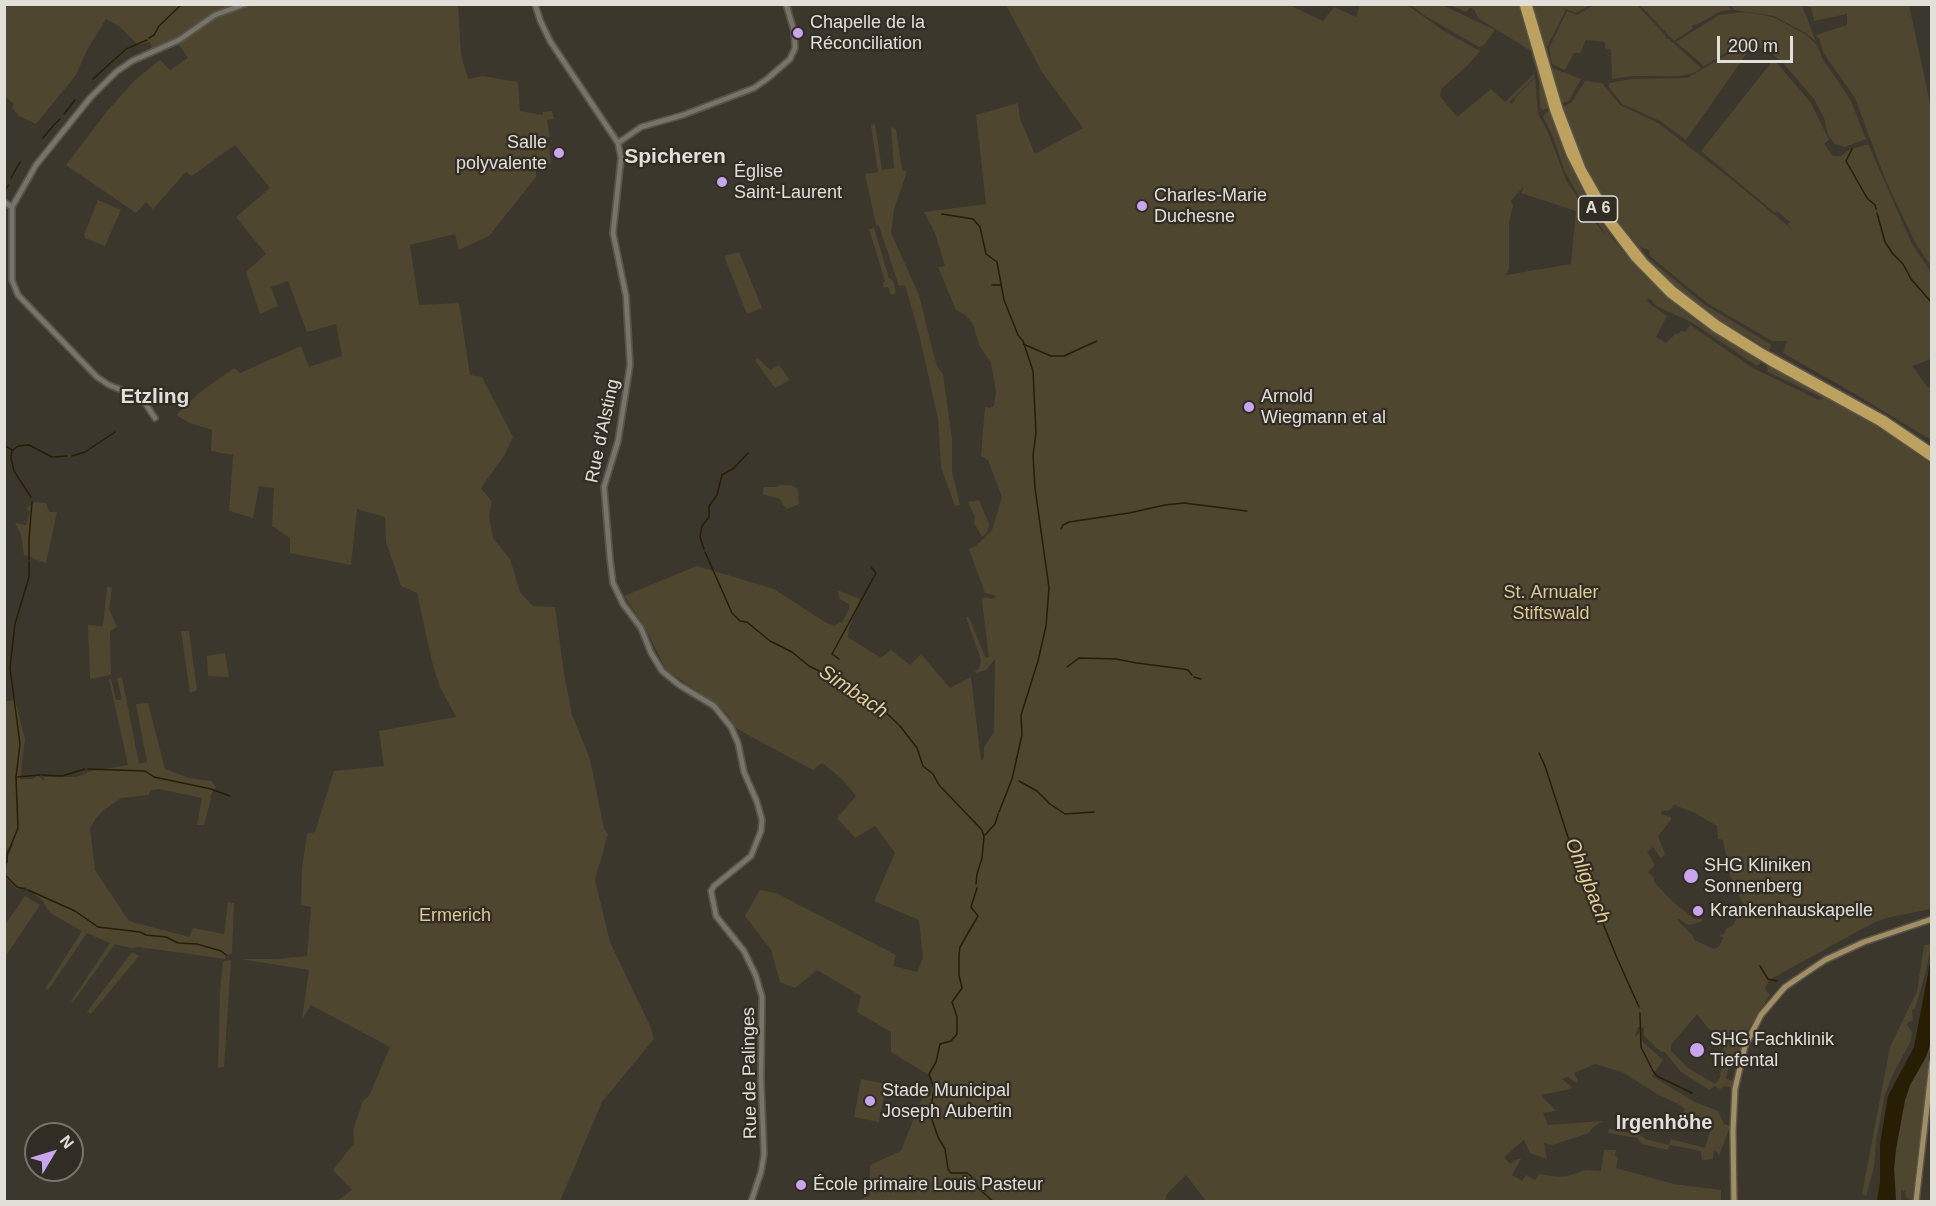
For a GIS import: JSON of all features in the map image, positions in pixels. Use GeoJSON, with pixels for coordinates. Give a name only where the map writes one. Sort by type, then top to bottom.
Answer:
{"type":"FeatureCollection","features":[{"type":"Feature","properties":{"kind":"highway","name":"A 6"},"geometry":{"type":"LineString","coordinates":[[1523,4],[1565,141],[1583,182],[1609,225],[1634,258],[1670,294],[1702,320],[1881,423],[1932,458]]}},
{"type":"Feature","properties":{"kind":"highway","name":"A 6"},"geometry":{"type":"LineString","coordinates":[[1528,4],[1569,139],[1587,179],[1613,223],[1638,255],[1673,290],[1759,353]]}},
{"type":"Feature","properties":{"kind":"highway","name":"A 6"},"geometry":{"type":"LineString","coordinates":[[1775,362],[1876,415],[1932,452]]}},
{"type":"Feature","properties":{"kind":"main road"},"geometry":{"type":"LineString","coordinates":[[155,418],[151,410],[139,399],[125,390],[109,385],[97,376],[18,295],[12,280],[12,207],[36,165],[90,98],[116,72],[132,61],[164,48],[214,15],[245,4]]}},
{"type":"Feature","properties":{"kind":"main road"},"geometry":{"type":"LineString","coordinates":[[535,4],[555,50],[618,143],[641,127],[701,108],[754,87],[767,79],[790,59],[795,48],[794,31],[786,4]]}},
{"type":"Feature","properties":{"kind":"main road","name":"Rue d'Alsting"},"geometry":{"type":"LineString","coordinates":[[618,143],[621,166],[613,233],[626,296],[630,358],[618,441],[604,487],[612,578],[619,597],[641,628],[651,653],[662,671],[679,686],[714,706],[731,727],[738,743]]}},
{"type":"Feature","properties":{"kind":"main road"},"geometry":{"type":"LineString","coordinates":[[4,201],[12,207]]}},
{"type":"Feature","properties":{"kind":"main road","name":"Rue de Palinges"},"geometry":{"type":"LineString","coordinates":[[738,743],[744,772],[757,802],[762,827],[751,856],[714,886],[711,893],[716,916],[744,951],[756,976],[762,998],[761,1080],[764,1154],[761,1172],[751,1202]]}},
{"type":"Feature","properties":{"kind":"main road"},"geometry":{"type":"LineString","coordinates":[[1734,1202],[1735,1089],[1745,1046],[1758,1019],[1776,996],[1808,970],[1857,944],[1932,919]]}},
{"type":"Feature","properties":{"kind":"main road"},"geometry":{"type":"LineString","coordinates":[[1915,1202],[1932,1063]]}},
{"type":"Feature","properties":{"kind":"green space","name":"Ermerich"},"geometry":{"type":"Polygon","coordinates":[[[458,4],[461,54],[468,79],[482,76],[518,82],[520,111],[543,115],[543,112],[552,111],[554,119],[547,120],[550,137],[536,140],[548,139],[551,164],[538,165],[536,151],[536,177],[489,236],[459,250],[455,234],[410,245],[419,305],[459,303],[470,375],[482,377],[513,437],[504,456],[481,488],[492,502],[489,515],[493,538],[510,559],[520,592],[533,606],[555,607],[572,715],[590,759],[604,829],[608,834],[595,880],[610,942],[651,1028],[654,1039],[602,1102],[560,1201],[337,1201],[352,1190],[333,1170],[354,1143],[353,1130],[363,1101],[369,1096],[390,1047],[311,1005],[302,1019],[309,970],[240,959],[307,956],[311,907],[301,905],[302,868],[307,834],[315,832],[334,771],[384,766],[379,731],[456,717],[440,687],[433,666],[417,593],[401,586],[386,542],[385,517],[357,509],[351,565],[290,553],[290,538],[272,526],[274,488],[259,486],[253,518],[229,511],[233,455],[211,451],[212,430],[190,423],[176,415],[199,393],[234,368],[240,373],[301,346],[309,367],[342,356],[336,324],[307,332],[288,281],[271,287],[278,306],[260,314],[246,272],[266,254],[236,217],[270,188],[235,145],[192,176],[186,172],[153,209],[146,202],[136,213],[66,165],[108,110],[136,79],[160,60],[170,70],[188,58],[179,45],[169,41],[152,48],[150,42],[138,45],[119,26],[106,19],[87,50],[76,75],[36,124],[19,116],[12,108],[14,104],[7,98],[5,102],[5,5],[458,4]]]}},
{"type":"Feature","properties":{"kind":"green space","name":"St. Arnualer Stiftswald"},"geometry":{"type":"Polygon","coordinates":[[[1006,5],[1289,5],[1323,21],[1334,7],[1356,17],[1360,5],[1407,5],[1444,31],[1480,51],[1441,89],[1440,96],[1457,117],[1491,89],[1505,102],[1534,74],[1535,77],[1509,102],[1512,104],[1514,99],[1535,78],[1538,114],[1548,132],[1566,180],[1589,215],[1605,233],[1565,172],[1551,132],[1543,117],[1545,113],[1550,111],[1586,197],[1611,237],[1626,255],[1676,305],[1698,322],[1762,362],[1757,366],[1691,322],[1658,307],[1649,298],[1647,301],[1650,304],[1667,316],[1656,337],[1666,343],[1675,334],[1685,332],[1690,325],[1753,368],[1819,400],[1823,398],[1768,372],[1767,365],[1878,426],[1931,464],[1931,909],[1890,917],[1873,923],[1769,980],[1765,989],[1770,995],[1747,1031],[1736,1065],[1731,1064],[1728,1070],[1726,1079],[1733,1081],[1732,1088],[1726,1086],[1720,1089],[1714,1086],[1710,1090],[1681,1072],[1665,1052],[1661,1052],[1648,1040],[1644,1035],[1644,1028],[1638,1027],[1635,1037],[1641,1031],[1642,1041],[1663,1060],[1652,1076],[1695,1102],[1718,1111],[1724,1124],[1730,1126],[1719,1156],[1714,1151],[1713,1159],[1702,1160],[1701,1151],[1670,1145],[1668,1150],[1642,1144],[1637,1138],[1608,1133],[1609,1129],[1641,1135],[1645,1139],[1669,1145],[1671,1139],[1705,1148],[1713,1122],[1700,1118],[1682,1117],[1685,1109],[1680,1105],[1622,1072],[1595,1064],[1574,1073],[1578,1081],[1576,1083],[1568,1077],[1562,1079],[1572,1087],[1570,1089],[1541,1095],[1556,1111],[1543,1113],[1548,1125],[1603,1121],[1593,1127],[1589,1133],[1552,1145],[1544,1143],[1547,1159],[1530,1153],[1524,1140],[1504,1157],[1510,1164],[1521,1159],[1512,1175],[1522,1181],[1526,1175],[1535,1180],[1539,1174],[1558,1177],[1586,1170],[1601,1171],[1604,1150],[1616,1150],[1615,1156],[1618,1157],[1616,1168],[1674,1184],[1721,1190],[1721,1201],[1206,1201],[1186,1175],[1167,1194],[1165,1201],[858,1201],[870,1195],[870,1165],[901,1151],[922,1098],[931,1095],[932,1077],[891,1052],[891,1032],[857,1012],[861,996],[817,970],[795,988],[780,982],[771,950],[745,916],[760,890],[776,893],[896,955],[893,966],[917,972],[923,958],[919,920],[874,901],[895,853],[875,826],[855,838],[837,818],[856,796],[841,778],[822,763],[813,770],[741,731],[735,727],[718,705],[666,670],[644,625],[624,596],[697,566],[774,589],[834,626],[842,623],[849,609],[849,604],[840,599],[837,590],[860,599],[848,637],[881,658],[891,650],[910,665],[921,654],[950,688],[971,677],[981,761],[984,758],[984,747],[994,732],[995,659],[986,670],[976,673],[981,660],[966,617],[971,622],[985,657],[989,658],[982,601],[985,597],[991,599],[997,596],[985,593],[969,549],[976,546],[992,530],[1002,497],[988,460],[981,456],[985,407],[994,406],[996,392],[991,363],[979,345],[973,324],[965,315],[956,310],[938,267],[945,266],[935,233],[924,212],[986,204],[976,115],[1018,103],[1020,119],[1035,154],[1083,128],[1042,72],[1006,5]],[[1524,186],[1511,201],[1513,206],[1509,222],[1509,268],[1506,275],[1571,264],[1576,211],[1521,193],[1524,186]],[[1674,805],[1668,811],[1662,810],[1661,814],[1671,817],[1671,820],[1658,836],[1665,854],[1661,858],[1653,847],[1647,852],[1655,865],[1648,872],[1671,900],[1694,919],[1702,919],[1702,921],[1688,925],[1677,920],[1693,936],[1694,940],[1714,949],[1719,947],[1723,938],[1719,935],[1724,934],[1727,928],[1733,925],[1743,904],[1730,875],[1723,840],[1718,839],[1717,826],[1695,813],[1674,805]],[[1697,1014],[1671,1045],[1671,1051],[1688,1068],[1715,1084],[1720,1078],[1725,1035],[1719,1035],[1708,1028],[1697,1014]]]}},
{"type":"Feature","properties":{"kind":"green space"},"geometry":{"type":"Polygon","coordinates":[[[1411,5],[1442,5],[1495,30],[1484,45],[1479,47],[1427,17],[1411,5]]]}},
{"type":"Feature","properties":{"kind":"green space"},"geometry":{"type":"Polygon","coordinates":[[[1450,5],[1518,5],[1549,108],[1543,110],[1540,108],[1539,81],[1531,51],[1478,18],[1474,9],[1470,8],[1466,12],[1450,5]]]}},
{"type":"Feature","properties":{"kind":"green space"},"geometry":{"type":"Polygon","coordinates":[[[1533,5],[1590,5],[1576,13],[1561,7],[1566,10],[1547,47],[1552,68],[1581,79],[1568,102],[1560,103],[1533,5]]]}},
{"type":"Feature","properties":{"kind":"green space"},"geometry":{"type":"Polygon","coordinates":[[[1594,5],[1637,5],[1665,35],[1666,39],[1669,39],[1701,68],[1694,73],[1680,76],[1632,76],[1612,79],[1611,50],[1605,48],[1605,42],[1586,40],[1580,53],[1574,53],[1565,70],[1552,64],[1549,48],[1567,11],[1577,15],[1594,5]]]}},
{"type":"Feature","properties":{"kind":"green space"},"geometry":{"type":"Polygon","coordinates":[[[1640,5],[1727,5],[1731,10],[1721,11],[1695,24],[1693,28],[1674,41],[1640,5]]]}},
{"type":"Feature","properties":{"kind":"green space"},"geometry":{"type":"Polygon","coordinates":[[[1731,5],[1802,5],[1816,42],[1806,33],[1774,16],[1734,10],[1731,5]]]}},
{"type":"Feature","properties":{"kind":"green space"},"geometry":{"type":"Polygon","coordinates":[[[1807,5],[1909,5],[1931,108],[1931,267],[1915,242],[1886,181],[1855,98],[1824,54],[1816,35],[1847,25],[1847,14],[1814,21],[1811,7],[1807,5]]]}},
{"type":"Feature","properties":{"kind":"green space"},"geometry":{"type":"Polygon","coordinates":[[[1745,12],[1773,17],[1805,34],[1817,45],[1822,58],[1850,99],[1866,139],[1845,147],[1835,144],[1828,135],[1824,118],[1814,99],[1783,63],[1770,52],[1748,45],[1729,51],[1704,66],[1676,42],[1719,15],[1745,12]]]}},
{"type":"Feature","properties":{"kind":"green space"},"geometry":{"type":"Polygon","coordinates":[[[1742,50],[1747,53],[1686,140],[1660,121],[1622,104],[1608,86],[1610,83],[1631,79],[1687,78],[1730,53],[1742,50]]]}},
{"type":"Feature","properties":{"kind":"green space"},"geometry":{"type":"Polygon","coordinates":[[[1770,60],[1777,63],[1811,103],[1829,140],[1824,144],[1833,156],[1841,156],[1849,150],[1868,144],[1912,244],[1931,272],[1931,359],[1912,366],[1928,388],[1931,386],[1931,440],[1783,353],[1787,341],[1772,341],[1707,303],[1650,256],[1649,250],[1640,247],[1648,258],[1704,304],[1770,344],[1769,350],[1703,310],[1670,283],[1647,260],[1615,221],[1585,168],[1561,108],[1572,102],[1585,81],[1602,83],[1620,105],[1658,123],[1794,231],[1788,225],[1790,222],[1777,211],[1775,213],[1701,151],[1770,64],[1770,60]]]}},
{"type":"Feature","properties":{"kind":"green space"},"geometry":{"type":"Polygon","coordinates":[[[875,124],[882,170],[894,168],[891,127],[896,129],[902,170],[907,172],[894,209],[891,233],[919,295],[937,366],[943,374],[952,439],[952,472],[960,505],[955,506],[941,467],[938,419],[919,334],[905,285],[899,286],[879,226],[876,225],[865,174],[878,172],[871,125],[875,124]]]}},
{"type":"Feature","properties":{"kind":"green space"},"geometry":{"type":"Polygon","coordinates":[[[98,200],[121,210],[105,246],[85,238],[84,235],[98,200]]]}},
{"type":"Feature","properties":{"kind":"green space"},"geometry":{"type":"Polygon","coordinates":[[[874,228],[889,278],[893,281],[896,293],[891,295],[888,287],[884,288],[885,281],[869,229],[874,228]]]}},
{"type":"Feature","properties":{"kind":"green space"},"geometry":{"type":"Polygon","coordinates":[[[739,252],[762,308],[747,314],[724,256],[739,252]]]}},
{"type":"Feature","properties":{"kind":"green space"},"geometry":{"type":"Polygon","coordinates":[[[758,358],[770,370],[779,365],[790,380],[775,388],[755,360],[758,358]]]}},
{"type":"Feature","properties":{"kind":"green space"},"geometry":{"type":"Polygon","coordinates":[[[791,485],[798,489],[799,504],[787,509],[780,499],[762,494],[764,487],[791,485]]]}},
{"type":"Feature","properties":{"kind":"green space"},"geometry":{"type":"Polygon","coordinates":[[[979,500],[989,524],[987,532],[982,537],[974,523],[975,517],[968,502],[979,500]]]}},
{"type":"Feature","properties":{"kind":"green space"},"geometry":{"type":"Polygon","coordinates":[[[36,502],[46,503],[49,512],[57,512],[46,563],[24,555],[21,534],[15,523],[26,525],[30,512],[26,508],[36,502]]]}},
{"type":"Feature","properties":{"kind":"green space"},"geometry":{"type":"Polygon","coordinates":[[[107,587],[112,588],[109,609],[117,627],[110,631],[111,675],[90,679],[88,625],[103,626],[107,587]]]}},
{"type":"Feature","properties":{"kind":"green space"},"geometry":{"type":"Polygon","coordinates":[[[181,631],[189,631],[197,690],[190,693],[181,631]]]}},
{"type":"Feature","properties":{"kind":"green space"},"geometry":{"type":"Polygon","coordinates":[[[225,653],[229,677],[208,676],[207,656],[225,653]]]}},
{"type":"Feature","properties":{"kind":"green space"},"geometry":{"type":"Polygon","coordinates":[[[122,677],[139,764],[147,762],[136,704],[148,703],[165,769],[189,778],[211,781],[216,787],[210,796],[204,825],[197,825],[202,798],[159,789],[150,790],[149,795],[121,798],[96,818],[90,829],[95,870],[129,921],[189,937],[193,928],[224,934],[228,902],[234,903],[232,954],[226,955],[225,959],[139,947],[131,948],[115,944],[73,1002],[71,1001],[110,943],[87,933],[48,990],[45,989],[82,931],[50,913],[42,900],[25,887],[16,889],[5,877],[8,856],[14,843],[5,851],[5,701],[15,700],[25,739],[20,779],[33,779],[38,775],[44,781],[44,777],[76,777],[87,772],[128,765],[109,679],[111,679],[116,700],[122,700],[117,678],[122,677]]]}},
{"type":"Feature","properties":{"kind":"green space"},"geometry":{"type":"Polygon","coordinates":[[[25,896],[40,905],[5,957],[5,922],[25,896]]]}},
{"type":"Feature","properties":{"kind":"green space"},"geometry":{"type":"Polygon","coordinates":[[[1931,944],[1923,982],[1915,1008],[1912,1010],[1913,1021],[1908,1022],[1907,1025],[1912,1032],[1911,1041],[1885,1094],[1876,1141],[1874,1167],[1866,1196],[1862,1194],[1890,1047],[1917,991],[1924,945],[1931,944]]]}},
{"type":"Feature","properties":{"kind":"green space"},"geometry":{"type":"Polygon","coordinates":[[[132,952],[139,956],[91,1014],[87,1012],[132,952]]]}},
{"type":"Feature","properties":{"kind":"green space"},"geometry":{"type":"Polygon","coordinates":[[[231,960],[224,1067],[218,1068],[223,962],[231,960]]]}},
{"type":"Feature","properties":{"kind":"green space"},"geometry":{"type":"Polygon","coordinates":[[[1931,1042],[1912,1201],[1906,1197],[1905,1191],[1901,1190],[1901,1201],[1896,1201],[1894,1168],[1905,1100],[1931,1042]]]}},
{"type":"Feature","properties":{"kind":"green space","name":"Stade Municipal Joseph Aubertin"},"geometry":{"type":"Polygon","coordinates":[[[861,1079],[886,1084],[879,1122],[854,1117],[861,1079]]]}},
{"type":"Feature","properties":{"kind":"shaded area"},"geometry":{"type":"Polygon","coordinates":[[[1931,958],[1931,1042],[1905,1100],[1894,1168],[1896,1201],[1877,1201],[1880,1182],[1880,1144],[1888,1096],[1914,1047],[1931,958]]]}},
{"type":"Feature","properties":{"kind":"waterway"},"geometry":{"type":"LineString","coordinates":[[149,38],[182,4]]}},
{"type":"Feature","properties":{"kind":"waterway"},"geometry":{"type":"LineString","coordinates":[[126,49],[147,40]]}},
{"type":"Feature","properties":{"kind":"waterway"},"geometry":{"type":"LineString","coordinates":[[93,79],[125,50]]}},
{"type":"Feature","properties":{"kind":"waterway"},"geometry":{"type":"LineString","coordinates":[[64,114],[75,100]]}},
{"type":"Feature","properties":{"kind":"waterway"},"geometry":{"type":"LineString","coordinates":[[54,125],[60,119]]}},
{"type":"Feature","properties":{"kind":"waterway"},"geometry":{"type":"LineString","coordinates":[[43,138],[53,126]]}},
{"type":"Feature","properties":{"kind":"waterway"},"geometry":{"type":"LineString","coordinates":[[1852,149],[1846,161],[1867,198],[1876,209]]}},
{"type":"Feature","properties":{"kind":"waterway"},"geometry":{"type":"LineString","coordinates":[[11,178],[20,162]]}},
{"type":"Feature","properties":{"kind":"waterway"},"geometry":{"type":"LineString","coordinates":[[4,191],[9,185]]}},
{"type":"Feature","properties":{"kind":"waterway"},"geometry":{"type":"LineString","coordinates":[[1877,213],[1885,242],[1903,264],[1911,279],[1932,303]]}},
{"type":"Feature","properties":{"kind":"waterway"},"geometry":{"type":"LineString","coordinates":[[942,214],[973,219],[980,227],[986,254],[997,262],[1004,300],[1018,335],[1023,341],[1033,371],[1036,433],[1033,455],[1035,488],[1049,588],[1046,626],[1021,715],[1022,735],[1012,779],[999,812]]}},
{"type":"Feature","properties":{"kind":"waterway"},"geometry":{"type":"LineString","coordinates":[[992,285],[1000,285]]}},
{"type":"Feature","properties":{"kind":"waterway"},"geometry":{"type":"LineString","coordinates":[[1023,344],[1051,356],[1064,356],[1097,341]]}},
{"type":"Feature","properties":{"kind":"waterway"},"geometry":{"type":"LineString","coordinates":[[72,456],[85,452],[115,432]]}},
{"type":"Feature","properties":{"kind":"waterway"},"geometry":{"type":"LineString","coordinates":[[4,445],[12,450],[14,471],[31,497]]}},
{"type":"Feature","properties":{"kind":"waterway"},"geometry":{"type":"LineString","coordinates":[[13,450],[18,446],[29,445],[52,457],[67,456]]}},
{"type":"Feature","properties":{"kind":"waterway","name":"Simbach"},"geometry":{"type":"LineString","coordinates":[[704,549],[700,537],[702,526],[709,517],[709,506],[717,495],[722,475],[734,468],[748,453]]}},
{"type":"Feature","properties":{"kind":"waterway"},"geometry":{"type":"LineString","coordinates":[[29,560],[32,502]]}},
{"type":"Feature","properties":{"kind":"waterway"},"geometry":{"type":"LineString","coordinates":[[1061,529],[1069,522],[1184,503],[1247,511]]}},
{"type":"Feature","properties":{"kind":"waterway","name":"Simbach"},"geometry":{"type":"LineString","coordinates":[[705,552],[732,613],[740,621],[747,622],[770,641],[792,652],[809,666],[840,681],[863,698],[876,703],[900,726],[917,748],[923,766],[933,774],[939,785],[982,830],[984,837],[982,858],[976,884]]}},
{"type":"Feature","properties":{"kind":"waterway"},"geometry":{"type":"LineString","coordinates":[[4,865],[18,828],[16,777],[20,744],[10,668],[15,624],[29,577],[29,562]]}},
{"type":"Feature","properties":{"kind":"waterway"},"geometry":{"type":"LineString","coordinates":[[839,659],[832,654],[876,573],[871,567]]}},
{"type":"Feature","properties":{"kind":"waterway"},"geometry":{"type":"LineString","coordinates":[[1067,667],[1079,658],[1116,659],[1188,670],[1192,675]]}},
{"type":"Feature","properties":{"kind":"waterway"},"geometry":{"type":"LineString","coordinates":[[1194,677],[1201,679]]}},
{"type":"Feature","properties":{"kind":"waterway","name":"Ohligbach"},"geometry":{"type":"LineString","coordinates":[[1539,753],[1568,837],[1639,1007]]}},
{"type":"Feature","properties":{"kind":"waterway"},"geometry":{"type":"LineString","coordinates":[[42,775],[62,776],[85,769]]}},
{"type":"Feature","properties":{"kind":"waterway"},"geometry":{"type":"LineString","coordinates":[[88,769],[145,771],[154,777],[211,789],[230,796]]}},
{"type":"Feature","properties":{"kind":"waterway"},"geometry":{"type":"LineString","coordinates":[[17,777],[40,775]]}},
{"type":"Feature","properties":{"kind":"waterway"},"geometry":{"type":"LineString","coordinates":[[1019,781],[1037,791],[1065,814],[1094,812]]}},
{"type":"Feature","properties":{"kind":"waterway"},"geometry":{"type":"LineString","coordinates":[[985,835],[995,824],[998,814]]}},
{"type":"Feature","properties":{"kind":"waterway"},"geometry":{"type":"LineString","coordinates":[[4,874],[17,887],[25,889]]}},
{"type":"Feature","properties":{"kind":"waterway","name":"Simbach"},"geometry":{"type":"LineString","coordinates":[[977,888],[971,907],[978,916],[960,947],[959,975],[962,988],[952,1002],[957,1017],[957,1034],[951,1041],[940,1044],[936,1062],[929,1074],[934,1089],[930,1114],[945,1149],[948,1169],[951,1173],[967,1173],[979,1189],[994,1202]]}},
{"type":"Feature","properties":{"kind":"waterway"},"geometry":{"type":"LineString","coordinates":[[28,890],[75,911],[98,927],[166,937],[178,943],[197,944],[221,951],[226,955]]}},
{"type":"Feature","properties":{"kind":"waterway"},"geometry":{"type":"LineString","coordinates":[[1760,966],[1768,979],[1777,981]]}},
{"type":"Feature","properties":{"kind":"waterway","name":"Ohligbach"},"geometry":{"type":"LineString","coordinates":[[1640,1013],[1641,1047],[1653,1071],[1657,1076],[1692,1093]]}},
{"type":"Feature","properties":{"kind":"place","name":"Chapelle de la Réconciliation"},"geometry":{"type":"Point","coordinates":[798,33]}},
{"type":"Feature","properties":{"kind":"place","name":"Salle polyvalente"},"geometry":{"type":"Point","coordinates":[559,153]}},
{"type":"Feature","properties":{"kind":"place","name":"Église Saint-Laurent"},"geometry":{"type":"Point","coordinates":[722,182]}},
{"type":"Feature","properties":{"kind":"place","name":"Charles-Marie Duchesne"},"geometry":{"type":"Point","coordinates":[1142,206]}},
{"type":"Feature","properties":{"kind":"place","name":"Arnold Wiegmann et al"},"geometry":{"type":"Point","coordinates":[1249,407]}},
{"type":"Feature","properties":{"kind":"place","name":"SHG Kliniken Sonnenberg"},"geometry":{"type":"Point","coordinates":[1691,876]}},
{"type":"Feature","properties":{"kind":"place","name":"Krankenhauskapelle"},"geometry":{"type":"Point","coordinates":[1698,911]}},
{"type":"Feature","properties":{"kind":"place","name":"SHG Fachklinik Tiefental"},"geometry":{"type":"Point","coordinates":[1697,1050]}},
{"type":"Feature","properties":{"kind":"place","name":"Stade Municipal Joseph Aubertin"},"geometry":{"type":"Point","coordinates":[870,1101]}},
{"type":"Feature","properties":{"kind":"place","name":"École primaire Louis Pasteur"},"geometry":{"type":"Point","coordinates":[801,1185]}},
{"type":"Feature","properties":{"kind":"district","name":"Spicheren"},"geometry":{"type":"Point","coordinates":[675,157]}},
{"type":"Feature","properties":{"kind":"district","name":"Etzling"},"geometry":{"type":"Point","coordinates":[155,397]}},
{"type":"Feature","properties":{"kind":"district","name":"Irgenhöhe"},"geometry":{"type":"Point","coordinates":[1664,1123]}}]}
